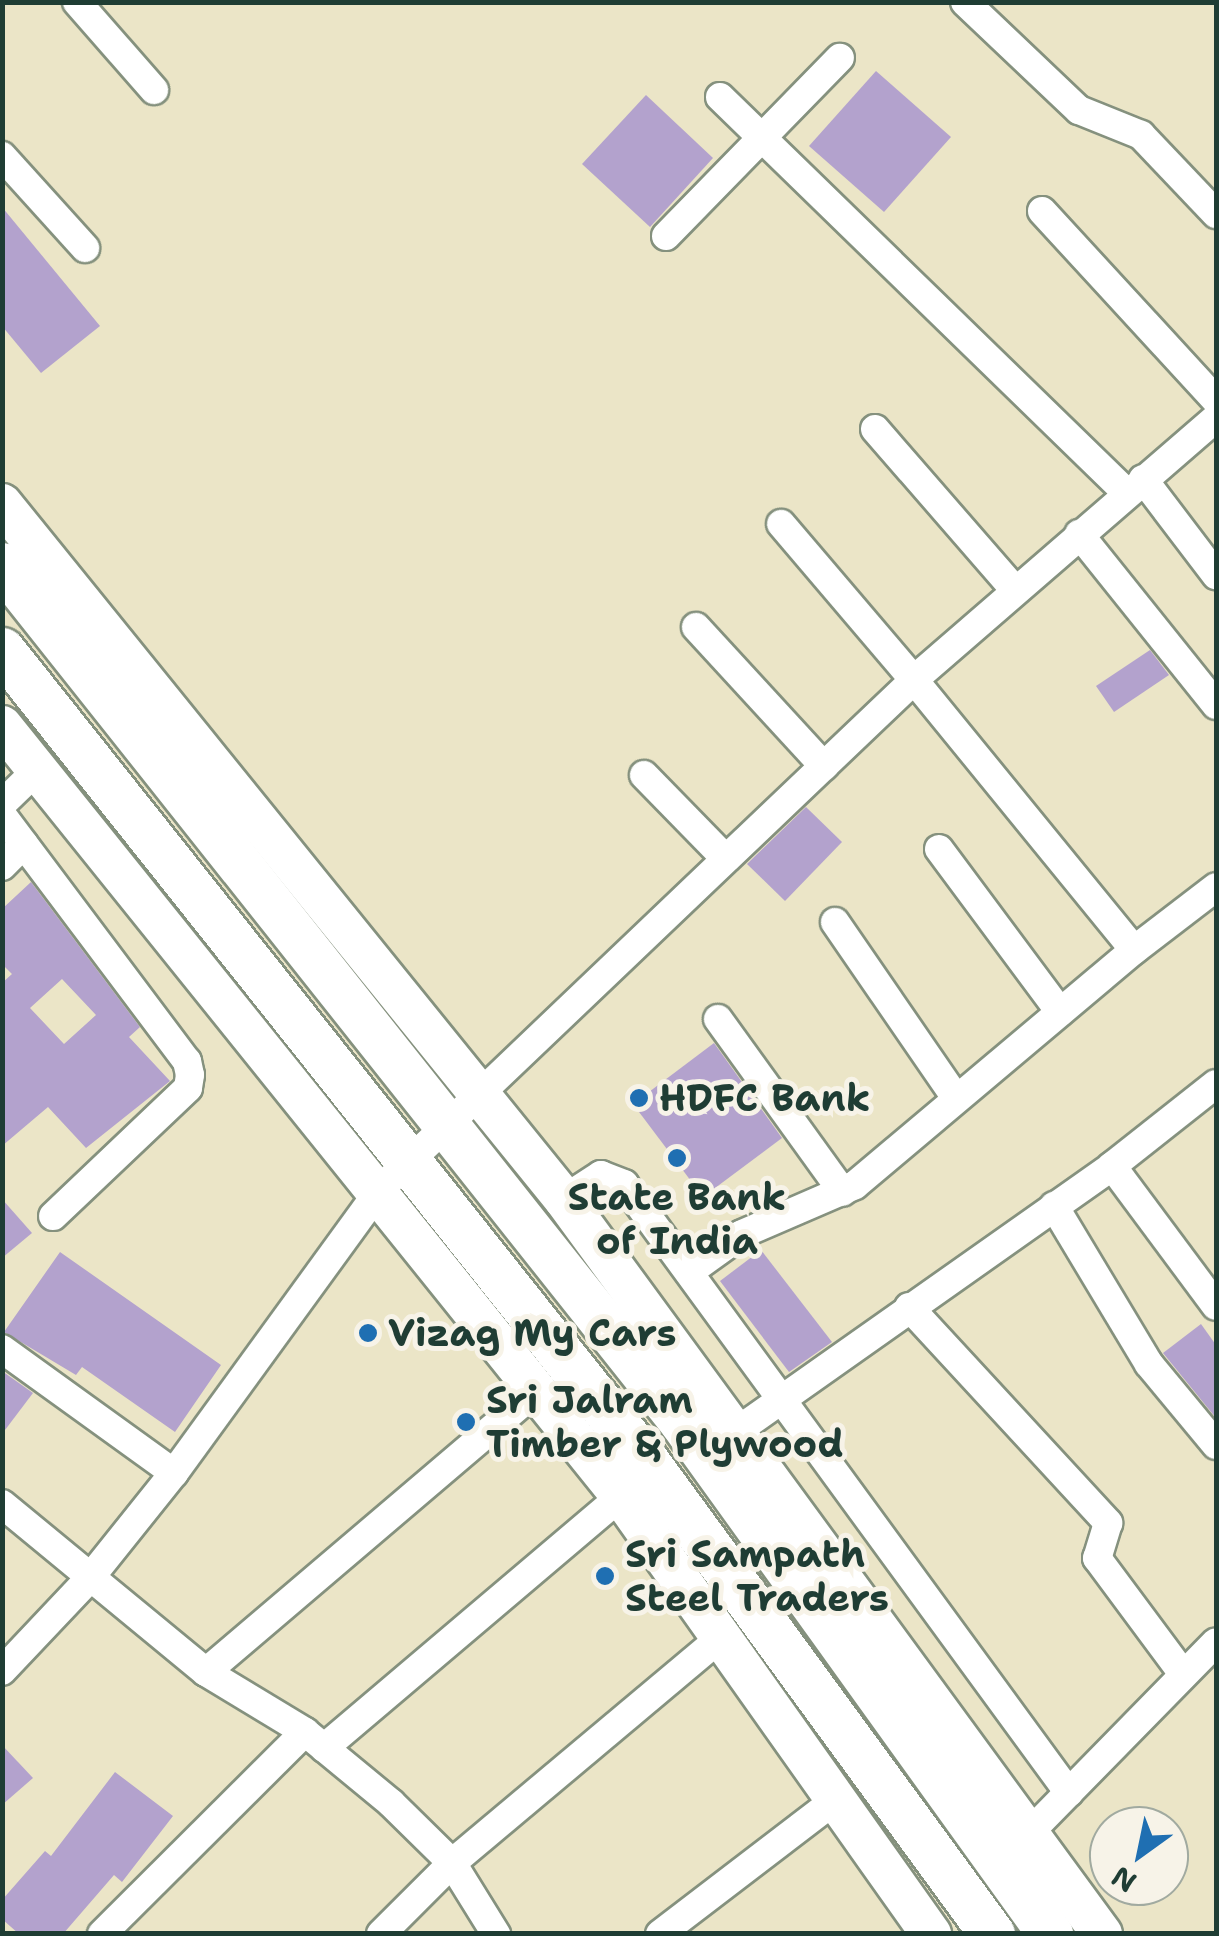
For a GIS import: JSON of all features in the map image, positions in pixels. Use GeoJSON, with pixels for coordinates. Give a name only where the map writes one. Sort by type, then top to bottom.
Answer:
{"type":"FeatureCollection","features":[{"type":"Feature","properties":{"kind":"main road"},"geometry":{"type":"LineString","coordinates":[[2,565],[466,1109],[682,1422],[1050,1934]]}},
{"type":"Feature","properties":{"kind":"main road"},"geometry":{"type":"LineString","coordinates":[[2,650],[411,1157],[662,1482],[992,1934]]}},
{"type":"Feature","properties":{"kind":"street"},"geometry":{"type":"LineString","coordinates":[[77,2],[154,90]]}},
{"type":"Feature","properties":{"kind":"street"},"geometry":{"type":"LineString","coordinates":[[965,2],[1079,110],[1141,136],[1216,214]]}},
{"type":"Feature","properties":{"kind":"street"},"geometry":{"type":"LineString","coordinates":[[666,236],[759,136],[840,58]]}},
{"type":"Feature","properties":{"kind":"street"},"geometry":{"type":"LineString","coordinates":[[720,97],[1135,486],[1216,575]]}},
{"type":"Feature","properties":{"kind":"street"},"geometry":{"type":"LineString","coordinates":[[2,156],[85,248]]}},
{"type":"Feature","properties":{"kind":"street"},"geometry":{"type":"LineString","coordinates":[[1042,210],[1216,400]]}},
{"type":"Feature","properties":{"kind":"street"},"geometry":{"type":"LineString","coordinates":[[2,1670],[89,1579],[174,1473],[380,1189],[411,1157],[466,1109],[914,680],[1014,589],[1216,418]]}},
{"type":"Feature","properties":{"kind":"street"},"geometry":{"type":"LineString","coordinates":[[875,429],[1014,589]]}},
{"type":"Feature","properties":{"kind":"street"},"geometry":{"type":"LineString","coordinates":[[2,504],[466,1109],[564,1198],[1031,1831],[1102,1934]]}},
{"type":"Feature","properties":{"kind":"street"},"geometry":{"type":"LineString","coordinates":[[780,524],[914,680],[1134,950]]}},
{"type":"Feature","properties":{"kind":"street"},"geometry":{"type":"LineString","coordinates":[[1080,534],[1216,705]]}},
{"type":"Feature","properties":{"kind":"street"},"geometry":{"type":"LineString","coordinates":[[696,628],[824,766]]}},
{"type":"Feature","properties":{"kind":"street"},"geometry":{"type":"LineString","coordinates":[[2,726],[380,1189],[621,1496],[839,1796],[920,1930]]}},
{"type":"Feature","properties":{"kind":"street"},"geometry":{"type":"LineString","coordinates":[[2,804],[37,770]]}},
{"type":"Feature","properties":{"kind":"street"},"geometry":{"type":"LineString","coordinates":[[644,775],[726,859]]}},
{"type":"Feature","properties":{"kind":"street"},"geometry":{"type":"LineString","coordinates":[[2,815],[187,1061],[190,1075],[188,1088],[54,1216]]}},
{"type":"Feature","properties":{"kind":"street"},"geometry":{"type":"LineString","coordinates":[[2,866],[24,844]]}},
{"type":"Feature","properties":{"kind":"street"},"geometry":{"type":"LineString","coordinates":[[939,849],[1060,1012]]}},
{"type":"Feature","properties":{"kind":"street"},"geometry":{"type":"LineString","coordinates":[[689,1272],[742,1234],[844,1192],[1134,950],[1216,887]]}},
{"type":"Feature","properties":{"kind":"street"},"geometry":{"type":"LineString","coordinates":[[835,922],[956,1098]]}},
{"type":"Feature","properties":{"kind":"street"},"geometry":{"type":"LineString","coordinates":[[718,1019],[844,1192]]}},
{"type":"Feature","properties":{"kind":"street"},"geometry":{"type":"LineString","coordinates":[[737,1431],[1112,1166],[1216,1084]]}},
{"type":"Feature","properties":{"kind":"street"},"geometry":{"type":"LineString","coordinates":[[1112,1166],[1216,1306]]}},
{"type":"Feature","properties":{"kind":"street"},"geometry":{"type":"LineString","coordinates":[[564,1198],[601,1175],[624,1184],[1069,1792]]}},
{"type":"Feature","properties":{"kind":"street"},"geometry":{"type":"LineString","coordinates":[[1054,1206],[1148,1364],[1216,1445]]}},
{"type":"Feature","properties":{"kind":"street"},"geometry":{"type":"LineString","coordinates":[[909,1306],[1108,1523],[1094,1552],[1184,1674]]}},
{"type":"Feature","properties":{"kind":"street"},"geometry":{"type":"LineString","coordinates":[[2,1349],[174,1473]]}},
{"type":"Feature","properties":{"kind":"street"},"geometry":{"type":"LineString","coordinates":[[206,1672],[538,1389]]}},
{"type":"Feature","properties":{"kind":"street"},"geometry":{"type":"LineString","coordinates":[[102,1934],[314,1740],[621,1496]]}},
{"type":"Feature","properties":{"kind":"street"},"geometry":{"type":"LineString","coordinates":[[2,1504],[206,1672],[314,1740],[452,1863],[496,1934]]}},
{"type":"Feature","properties":{"kind":"street"},"geometry":{"type":"LineString","coordinates":[[381,1934],[452,1863],[721,1637]]}},
{"type":"Feature","properties":{"kind":"street"},"geometry":{"type":"LineString","coordinates":[[1031,1831],[1216,1642]]}},
{"type":"Feature","properties":{"kind":"street"},"geometry":{"type":"LineString","coordinates":[[660,1934],[839,1796]]}},
{"type":"Feature","properties":{"kind":"building"},"geometry":{"type":"Polygon","coordinates":[[[876,71],[951,137],[884,212],[809,146],[876,71]]]}},
{"type":"Feature","properties":{"kind":"building"},"geometry":{"type":"Polygon","coordinates":[[[646,95],[713,158],[650,227],[582,164],[646,95]]]}},
{"type":"Feature","properties":{"kind":"building"},"geometry":{"type":"Polygon","coordinates":[[[2,207],[100,326],[41,373],[2,326],[2,207]]]}},
{"type":"Feature","properties":{"kind":"building"},"geometry":{"type":"Polygon","coordinates":[[[1150,650],[1169,675],[1114,712],[1096,686],[1150,650]]]}},
{"type":"Feature","properties":{"kind":"building"},"geometry":{"type":"Polygon","coordinates":[[[806,807],[842,842],[785,901],[747,864],[806,807]]]}},
{"type":"Feature","properties":{"kind":"building"},"geometry":{"type":"Polygon","coordinates":[[[31,882],[140,1027],[129,1037],[170,1081],[86,1148],[48,1107],[2,1146],[2,983],[12,974],[2,964],[2,909],[31,882]],[[62,979],[30,1008],[64,1044],[96,1015],[62,979]]]}},
{"type":"Feature","properties":{"kind":"building"},"geometry":{"type":"Polygon","coordinates":[[[714,1043],[782,1138],[703,1197],[633,1104],[714,1043]]]}},
{"type":"Feature","properties":{"kind":"building"},"geometry":{"type":"Polygon","coordinates":[[[2,1199],[32,1233],[2,1258],[2,1199]]]}},
{"type":"Feature","properties":{"kind":"building"},"geometry":{"type":"Polygon","coordinates":[[[761,1250],[832,1342],[789,1372],[720,1281],[761,1250]]]}},
{"type":"Feature","properties":{"kind":"building"},"geometry":{"type":"Polygon","coordinates":[[[60,1252],[221,1365],[175,1432],[82,1367],[76,1375],[4,1332],[60,1252]]]}},
{"type":"Feature","properties":{"kind":"building"},"geometry":{"type":"Polygon","coordinates":[[[1201,1324],[1216,1345],[1216,1418],[1163,1353],[1201,1324]]]}},
{"type":"Feature","properties":{"kind":"building"},"geometry":{"type":"Polygon","coordinates":[[[2,1371],[33,1393],[2,1434],[2,1371]]]}},
{"type":"Feature","properties":{"kind":"building"},"geometry":{"type":"Polygon","coordinates":[[[2,1745],[33,1778],[2,1805],[2,1745]]]}},
{"type":"Feature","properties":{"kind":"building"},"geometry":{"type":"Polygon","coordinates":[[[115,1772],[173,1816],[122,1882],[114,1875],[63,1934],[19,1934],[2,1919],[2,1900],[45,1851],[51,1856],[115,1772]]]}},
{"type":"Feature","properties":{"kind":"place","name":"HDFC Bank"},"geometry":{"type":"Point","coordinates":[639,1098]}},
{"type":"Feature","properties":{"kind":"place","name":"State Bank of India"},"geometry":{"type":"Point","coordinates":[677,1158]}},
{"type":"Feature","properties":{"kind":"place","name":"Vizag My Cars"},"geometry":{"type":"Point","coordinates":[368,1333]}},
{"type":"Feature","properties":{"kind":"place","name":"Sri Jalram Timber & Plywood"},"geometry":{"type":"Point","coordinates":[466,1422]}},
{"type":"Feature","properties":{"kind":"place","name":"Sri Sampath Steel Traders"},"geometry":{"type":"Point","coordinates":[605,1576]}}]}
